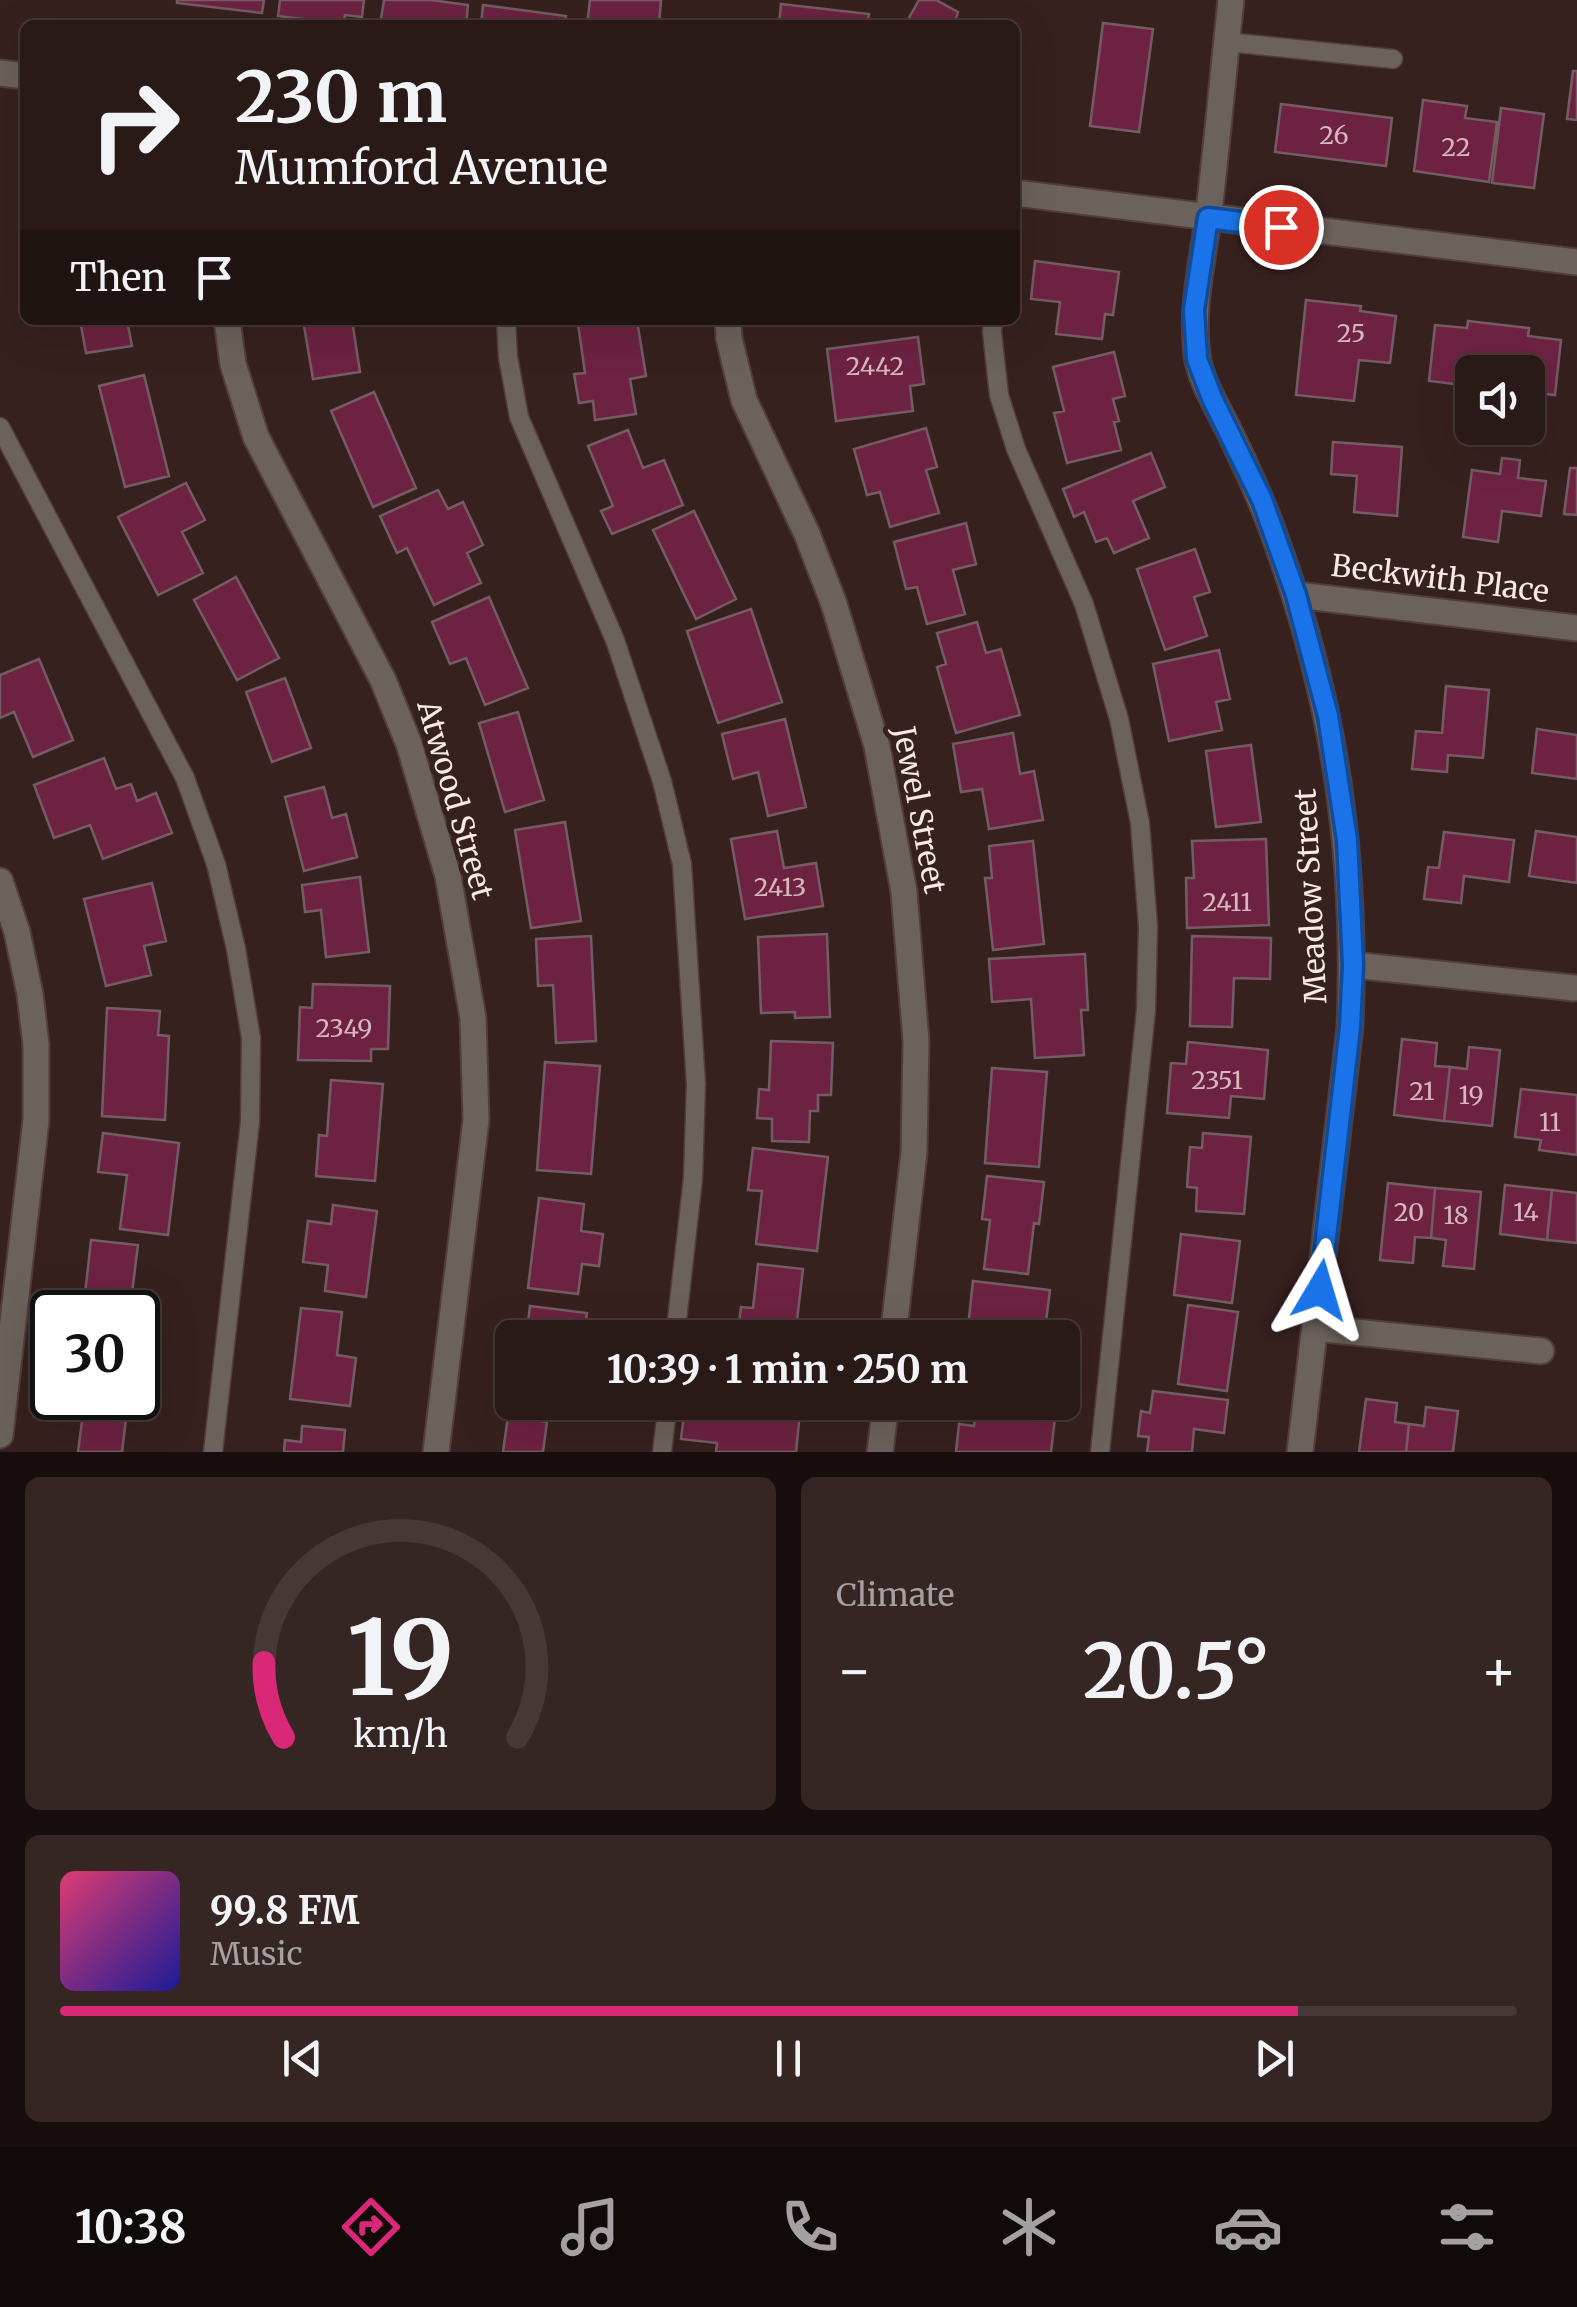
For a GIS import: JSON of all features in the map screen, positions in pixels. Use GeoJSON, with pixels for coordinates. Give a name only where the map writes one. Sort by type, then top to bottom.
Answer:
{"type":"FeatureCollection","features":[{"type":"Feature","properties":{"kind":"street","name":"Meadow Street"},"geometry":{"type":"LineString","coordinates":[[1231,0],[1194,310],[1197,359],[1262,500],[1296,595],[1328,716],[1347,840],[1353,965],[1350,1027],[1300,1452]]}},
{"type":"Feature","properties":{"kind":"street"},"geometry":{"type":"LineString","coordinates":[[1020,194],[1577,262]]}},
{"type":"Feature","properties":{"kind":"street","name":"Atwood Street"},"geometry":{"type":"LineString","coordinates":[[228,325],[233,364],[256,437],[383,680],[409,744],[448,876],[473,1018],[476,1120],[436,1452]]}},
{"type":"Feature","properties":{"kind":"street","name":"Jewel Street"},"geometry":{"type":"LineString","coordinates":[[728,325],[744,400],[807,534],[834,604],[877,746],[904,892],[916,1041],[914,1134],[895,1320]]}},
{"type":"Feature","properties":{"kind":"street","name":"Beckwith Place"},"geometry":{"type":"LineString","coordinates":[[1296,595],[1577,628]]}},
{"type":"Feature","properties":{"kind":"street"},"geometry":{"type":"LineString","coordinates":[[0,882],[17,932],[36,1045],[36,1120],[0,1435]]}},
{"type":"Feature","properties":{"kind":"street"},"geometry":{"type":"LineString","coordinates":[[1353,965],[1574,988]]}},
{"type":"Feature","properties":{"kind":"street"},"geometry":{"type":"LineString","coordinates":[[1315,1328],[1541,1351]]}},
{"type":"Feature","properties":{"kind":"street"},"geometry":{"type":"LineString","coordinates":[[880,1452],[884,1420]]}},
{"type":"Feature","properties":{"kind":"lane"},"geometry":{"type":"LineString","coordinates":[[1227,42],[1393,59]]}},
{"type":"Feature","properties":{"kind":"lane"},"geometry":{"type":"LineString","coordinates":[[506,325],[508,357],[520,417],[615,640],[662,782],[682,864],[696,1084],[693,1178],[677,1320]]}},
{"type":"Feature","properties":{"kind":"lane"},"geometry":{"type":"LineString","coordinates":[[993,325],[999,396],[1016,448],[1084,604],[1119,719],[1140,823],[1148,926],[1146,1010],[1100,1452]]}},
{"type":"Feature","properties":{"kind":"lane"},"geometry":{"type":"LineString","coordinates":[[0,426],[185,778],[216,864],[236,949],[251,1038],[250,1122],[213,1452]]}},
{"type":"Feature","properties":{"kind":"lane"},"geometry":{"type":"LineString","coordinates":[[662,1452],[666,1420]]}},
{"type":"Feature","properties":{"kind":"building"},"geometry":{"type":"Polygon","coordinates":[[[177,0],[264,0],[262,13],[177,0]]]}},
{"type":"Feature","properties":{"kind":"building"},"geometry":{"type":"Polygon","coordinates":[[[280,0],[364,0],[362,17],[310,20],[278,16],[280,0]]]}},
{"type":"Feature","properties":{"kind":"building"},"geometry":{"type":"Polygon","coordinates":[[[384,0],[468,5],[466,20],[381,20],[384,0]]]}},
{"type":"Feature","properties":{"kind":"building"},"geometry":{"type":"Polygon","coordinates":[[[590,0],[661,0],[659,20],[588,20],[590,0]]]}},
{"type":"Feature","properties":{"kind":"building"},"geometry":{"type":"Polygon","coordinates":[[[919,0],[936,0],[958,12],[956,20],[908,20],[919,0]]]}},
{"type":"Feature","properties":{"kind":"building"},"geometry":{"type":"Polygon","coordinates":[[[781,4],[869,14],[868,20],[779,20],[781,4]]]}},
{"type":"Feature","properties":{"kind":"building"},"geometry":{"type":"Polygon","coordinates":[[[483,5],[566,16],[566,20],[482,20],[483,5]]]}},
{"type":"Feature","properties":{"kind":"building"},"geometry":{"type":"Polygon","coordinates":[[[1103,23],[1153,29],[1139,132],[1090,126],[1103,23]]]}},
{"type":"Feature","properties":{"kind":"building"},"geometry":{"type":"Polygon","coordinates":[[[1573,71],[1577,71],[1577,120],[1567,119],[1573,71]]]}},
{"type":"Feature","properties":{"kind":"building"},"geometry":{"type":"Polygon","coordinates":[[[1423,100],[1467,106],[1465,118],[1497,122],[1489,182],[1414,171],[1423,100]]]}},
{"type":"Feature","properties":{"kind":"building"},"geometry":{"type":"Polygon","coordinates":[[[1281,104],[1392,118],[1386,166],[1275,152],[1281,104]]]}},
{"type":"Feature","properties":{"kind":"building"},"geometry":{"type":"Polygon","coordinates":[[[1501,108],[1544,114],[1534,188],[1492,183],[1501,108]]]}},
{"type":"Feature","properties":{"kind":"building"},"geometry":{"type":"Polygon","coordinates":[[[1035,261],[1119,272],[1113,315],[1105,314],[1102,339],[1056,334],[1060,302],[1031,299],[1035,261]]]}},
{"type":"Feature","properties":{"kind":"building"},"geometry":{"type":"Polygon","coordinates":[[[1306,300],[1361,306],[1360,311],[1396,316],[1390,363],[1359,360],[1354,401],[1296,395],[1306,300]]]}},
{"type":"Feature","properties":{"kind":"building"},"geometry":{"type":"Polygon","coordinates":[[[1468,321],[1529,328],[1528,336],[1561,340],[1555,395],[1545,394],[1545,355],[1455,355],[1455,384],[1429,381],[1435,325],[1467,328],[1468,321]]]}},
{"type":"Feature","properties":{"kind":"building"},"geometry":{"type":"Polygon","coordinates":[[[81,325],[128,325],[132,346],[86,353],[81,325]]]}},
{"type":"Feature","properties":{"kind":"building"},"geometry":{"type":"Polygon","coordinates":[[[304,325],[353,325],[360,372],[313,379],[304,325]]]}},
{"type":"Feature","properties":{"kind":"building"},"geometry":{"type":"Polygon","coordinates":[[[578,325],[638,325],[646,376],[630,379],[636,414],[595,420],[593,401],[579,403],[574,374],[585,373],[578,325]]]}},
{"type":"Feature","properties":{"kind":"building"},"geometry":{"type":"Polygon","coordinates":[[[918,337],[924,384],[910,386],[913,411],[836,421],[827,349],[918,337]]]}},
{"type":"Feature","properties":{"kind":"building"},"geometry":{"type":"Polygon","coordinates":[[[1114,352],[1125,396],[1113,399],[1121,450],[1067,463],[1054,413],[1064,411],[1053,367],[1114,352]]]}},
{"type":"Feature","properties":{"kind":"building"},"geometry":{"type":"Polygon","coordinates":[[[144,375],[169,476],[125,487],[99,386],[144,375]]]}},
{"type":"Feature","properties":{"kind":"building"},"geometry":{"type":"Polygon","coordinates":[[[374,392],[416,488],[373,507],[331,411],[374,392]]]}},
{"type":"Feature","properties":{"kind":"building"},"geometry":{"type":"Polygon","coordinates":[[[926,428],[937,467],[926,470],[939,513],[890,527],[880,492],[867,495],[854,449],[926,428]]]}},
{"type":"Feature","properties":{"kind":"building"},"geometry":{"type":"Polygon","coordinates":[[[628,430],[643,468],[664,460],[683,505],[612,534],[601,511],[613,506],[588,446],[628,430]]]}},
{"type":"Feature","properties":{"kind":"building"},"geometry":{"type":"Polygon","coordinates":[[[1333,442],[1402,447],[1397,516],[1354,512],[1357,476],[1331,474],[1333,442]]]}},
{"type":"Feature","properties":{"kind":"building"},"geometry":{"type":"Polygon","coordinates":[[[1151,453],[1165,487],[1133,501],[1149,538],[1114,553],[1107,538],[1096,542],[1084,512],[1074,517],[1063,489],[1151,453]]]}},
{"type":"Feature","properties":{"kind":"building"},"geometry":{"type":"Polygon","coordinates":[[[1502,458],[1520,460],[1518,478],[1546,481],[1541,516],[1502,511],[1498,542],[1463,537],[1472,470],[1500,474],[1502,458]]]}},
{"type":"Feature","properties":{"kind":"building"},"geometry":{"type":"Polygon","coordinates":[[[1570,468],[1577,468],[1577,515],[1564,514],[1570,468]]]}},
{"type":"Feature","properties":{"kind":"building"},"geometry":{"type":"Polygon","coordinates":[[[186,483],[205,520],[182,532],[203,573],[158,595],[118,517],[186,483]]]}},
{"type":"Feature","properties":{"kind":"building"},"geometry":{"type":"Polygon","coordinates":[[[438,490],[448,509],[463,502],[483,545],[467,553],[481,583],[434,605],[407,548],[397,553],[380,516],[438,490]]]}},
{"type":"Feature","properties":{"kind":"building"},"geometry":{"type":"Polygon","coordinates":[[[694,511],[736,599],[696,619],[653,530],[694,511]]]}},
{"type":"Feature","properties":{"kind":"building"},"geometry":{"type":"Polygon","coordinates":[[[966,523],[976,564],[953,570],[965,614],[927,624],[917,587],[906,589],[894,542],[966,523]]]}},
{"type":"Feature","properties":{"kind":"building"},"geometry":{"type":"Polygon","coordinates":[[[1195,549],[1210,592],[1194,597],[1207,636],[1165,650],[1137,569],[1195,549]]]}},
{"type":"Feature","properties":{"kind":"building"},"geometry":{"type":"Polygon","coordinates":[[[236,577],[279,658],[237,680],[194,600],[236,577]]]}},
{"type":"Feature","properties":{"kind":"building"},"geometry":{"type":"Polygon","coordinates":[[[489,597],[528,688],[485,705],[466,658],[450,664],[432,622],[489,597]]]}},
{"type":"Feature","properties":{"kind":"building"},"geometry":{"type":"Polygon","coordinates":[[[751,609],[782,702],[718,723],[687,631],[751,609]]]}},
{"type":"Feature","properties":{"kind":"building"},"geometry":{"type":"Polygon","coordinates":[[[977,622],[986,653],[1001,649],[1020,715],[956,733],[937,667],[946,664],[937,633],[977,622]]]}},
{"type":"Feature","properties":{"kind":"building"},"geometry":{"type":"Polygon","coordinates":[[[1219,650],[1230,699],[1216,702],[1222,730],[1169,741],[1153,664],[1219,650]]]}},
{"type":"Feature","properties":{"kind":"building"},"geometry":{"type":"Polygon","coordinates":[[[39,659],[73,740],[33,757],[14,712],[0,718],[0,675],[39,659]]]}},
{"type":"Feature","properties":{"kind":"building"},"geometry":{"type":"Polygon","coordinates":[[[285,678],[311,748],[272,762],[246,692],[285,678]]]}},
{"type":"Feature","properties":{"kind":"building"},"geometry":{"type":"Polygon","coordinates":[[[1446,686],[1489,690],[1483,758],[1448,755],[1447,772],[1412,769],[1416,731],[1442,733],[1446,686]]]}},
{"type":"Feature","properties":{"kind":"building"},"geometry":{"type":"Polygon","coordinates":[[[518,712],[544,800],[505,812],[479,723],[518,712]]]}},
{"type":"Feature","properties":{"kind":"building"},"geometry":{"type":"Polygon","coordinates":[[[785,719],[806,807],[768,816],[758,772],[733,779],[722,734],[785,719]]]}},
{"type":"Feature","properties":{"kind":"building"},"geometry":{"type":"Polygon","coordinates":[[[1537,729],[1577,735],[1577,779],[1532,773],[1537,729]]]}},
{"type":"Feature","properties":{"kind":"building"},"geometry":{"type":"Polygon","coordinates":[[[1013,733],[1020,774],[1034,771],[1043,820],[989,829],[982,789],[961,792],[953,744],[1013,733]]]}},
{"type":"Feature","properties":{"kind":"building"},"geometry":{"type":"Polygon","coordinates":[[[1251,745],[1261,822],[1216,827],[1206,751],[1251,745]]]}},
{"type":"Feature","properties":{"kind":"building"},"geometry":{"type":"Polygon","coordinates":[[[104,758],[116,789],[131,784],[137,801],[156,793],[172,833],[103,859],[90,825],[54,838],[34,785],[104,758]]]}},
{"type":"Feature","properties":{"kind":"building"},"geometry":{"type":"Polygon","coordinates":[[[324,787],[332,818],[346,814],[357,857],[304,871],[285,797],[324,787]]]}},
{"type":"Feature","properties":{"kind":"building"},"geometry":{"type":"Polygon","coordinates":[[[565,822],[581,921],[531,928],[515,830],[565,822]]]}},
{"type":"Feature","properties":{"kind":"building"},"geometry":{"type":"Polygon","coordinates":[[[777,831],[784,868],[816,863],[823,906],[745,919],[731,839],[777,831]]]}},
{"type":"Feature","properties":{"kind":"building"},"geometry":{"type":"Polygon","coordinates":[[[1536,831],[1577,837],[1577,883],[1529,876],[1536,831]]]}},
{"type":"Feature","properties":{"kind":"building"},"geometry":{"type":"Polygon","coordinates":[[[1444,832],[1514,840],[1509,882],[1464,876],[1461,903],[1424,899],[1428,867],[1439,868],[1444,832]]]}},
{"type":"Feature","properties":{"kind":"building"},"geometry":{"type":"Polygon","coordinates":[[[1266,839],[1269,925],[1187,928],[1186,878],[1194,878],[1192,841],[1266,839]]]}},
{"type":"Feature","properties":{"kind":"building"},"geometry":{"type":"Polygon","coordinates":[[[1033,841],[1044,944],[993,950],[985,878],[992,878],[989,846],[1033,841]]]}},
{"type":"Feature","properties":{"kind":"building"},"geometry":{"type":"Polygon","coordinates":[[[360,877],[369,952],[326,957],[321,910],[305,912],[302,885],[360,877]]]}},
{"type":"Feature","properties":{"kind":"building"},"geometry":{"type":"Polygon","coordinates":[[[152,883],[166,941],[144,946],[151,975],[106,986],[84,899],[152,883]]]}},
{"type":"Feature","properties":{"kind":"building"},"geometry":{"type":"Polygon","coordinates":[[[827,934],[830,1017],[795,1018],[795,1012],[761,1013],[758,937],[827,934]]]}},
{"type":"Feature","properties":{"kind":"building"},"geometry":{"type":"Polygon","coordinates":[[[591,936],[596,1041],[556,1043],[553,985],[538,986],[536,939],[591,936]]]}},
{"type":"Feature","properties":{"kind":"building"},"geometry":{"type":"Polygon","coordinates":[[[1192,936],[1271,938],[1270,979],[1234,978],[1232,1027],[1190,1026],[1192,936]]]}},
{"type":"Feature","properties":{"kind":"building"},"geometry":{"type":"Polygon","coordinates":[[[1085,954],[1088,1010],[1081,1010],[1084,1055],[1035,1058],[1031,999],[992,1002],[989,959],[1085,954]]]}},
{"type":"Feature","properties":{"kind":"building"},"geometry":{"type":"Polygon","coordinates":[[[313,984],[390,986],[388,1049],[371,1049],[371,1061],[298,1060],[300,1007],[312,1008],[313,984]]]}},
{"type":"Feature","properties":{"kind":"building"},"geometry":{"type":"Polygon","coordinates":[[[107,1008],[160,1011],[158,1035],[169,1036],[165,1120],[102,1116],[107,1008]]]}},
{"type":"Feature","properties":{"kind":"building"},"geometry":{"type":"Polygon","coordinates":[[[1402,1039],[1437,1043],[1435,1066],[1450,1067],[1444,1121],[1394,1115],[1402,1039]]]}},
{"type":"Feature","properties":{"kind":"building"},"geometry":{"type":"Polygon","coordinates":[[[771,1041],[833,1043],[831,1095],[818,1095],[818,1111],[810,1111],[809,1142],[772,1141],[772,1119],[757,1118],[759,1089],[769,1090],[771,1041]]]}},
{"type":"Feature","properties":{"kind":"building"},"geometry":{"type":"Polygon","coordinates":[[[1188,1042],[1268,1050],[1264,1099],[1231,1096],[1229,1118],[1167,1113],[1171,1063],[1186,1064],[1188,1042]]]}},
{"type":"Feature","properties":{"kind":"building"},"geometry":{"type":"Polygon","coordinates":[[[1469,1047],[1500,1050],[1492,1126],[1444,1121],[1450,1067],[1467,1069],[1469,1047]]]}},
{"type":"Feature","properties":{"kind":"building"},"geometry":{"type":"Polygon","coordinates":[[[545,1062],[600,1066],[591,1174],[537,1170],[545,1062]]]}},
{"type":"Feature","properties":{"kind":"building"},"geometry":{"type":"Polygon","coordinates":[[[992,1068],[1047,1072],[1039,1167],[985,1163],[992,1068]]]}},
{"type":"Feature","properties":{"kind":"building"},"geometry":{"type":"Polygon","coordinates":[[[331,1080],[383,1084],[375,1181],[316,1176],[319,1135],[327,1136],[331,1080]]]}},
{"type":"Feature","properties":{"kind":"building"},"geometry":{"type":"Polygon","coordinates":[[[1521,1089],[1577,1095],[1577,1155],[1539,1150],[1541,1140],[1515,1137],[1521,1089]]]}},
{"type":"Feature","properties":{"kind":"building"},"geometry":{"type":"Polygon","coordinates":[[[103,1133],[179,1143],[168,1235],[120,1229],[127,1175],[98,1172],[103,1133]]]}},
{"type":"Feature","properties":{"kind":"building"},"geometry":{"type":"Polygon","coordinates":[[[1203,1133],[1251,1137],[1244,1214],[1196,1211],[1197,1188],[1187,1187],[1190,1147],[1202,1148],[1203,1133]]]}},
{"type":"Feature","properties":{"kind":"building"},"geometry":{"type":"Polygon","coordinates":[[[753,1148],[828,1157],[817,1251],[756,1244],[762,1191],[748,1190],[753,1148]]]}},
{"type":"Feature","properties":{"kind":"building"},"geometry":{"type":"Polygon","coordinates":[[[987,1176],[1044,1182],[1028,1274],[984,1269],[990,1220],[982,1219],[987,1176]]]}},
{"type":"Feature","properties":{"kind":"building"},"geometry":{"type":"Polygon","coordinates":[[[1388,1183],[1435,1188],[1431,1238],[1415,1237],[1413,1263],[1380,1260],[1388,1183]]]}},
{"type":"Feature","properties":{"kind":"building"},"geometry":{"type":"Polygon","coordinates":[[[1505,1185],[1552,1190],[1547,1240],[1500,1234],[1505,1185]]]}},
{"type":"Feature","properties":{"kind":"building"},"geometry":{"type":"Polygon","coordinates":[[[1435,1188],[1481,1192],[1474,1269],[1443,1266],[1446,1240],[1431,1238],[1435,1188]]]}},
{"type":"Feature","properties":{"kind":"building"},"geometry":{"type":"Polygon","coordinates":[[[1552,1190],[1577,1193],[1577,1243],[1547,1240],[1552,1190]]]}},
{"type":"Feature","properties":{"kind":"building"},"geometry":{"type":"Polygon","coordinates":[[[539,1198],[584,1204],[581,1231],[603,1234],[599,1266],[582,1264],[578,1294],[528,1288],[539,1198]]]}},
{"type":"Feature","properties":{"kind":"building"},"geometry":{"type":"Polygon","coordinates":[[[333,1205],[377,1211],[366,1297],[325,1291],[328,1265],[303,1262],[308,1221],[331,1224],[333,1205]]]}},
{"type":"Feature","properties":{"kind":"building"},"geometry":{"type":"Polygon","coordinates":[[[1181,1234],[1240,1241],[1232,1303],[1174,1295],[1181,1234]]]}},
{"type":"Feature","properties":{"kind":"building"},"geometry":{"type":"Polygon","coordinates":[[[91,1240],[138,1245],[132,1290],[85,1290],[91,1240]]]}},
{"type":"Feature","properties":{"kind":"building"},"geometry":{"type":"Polygon","coordinates":[[[758,1264],[803,1269],[797,1320],[739,1320],[741,1307],[753,1308],[758,1264]]]}},
{"type":"Feature","properties":{"kind":"building"},"geometry":{"type":"Polygon","coordinates":[[[973,1281],[1050,1290],[1046,1320],[969,1320],[973,1281]]]}},
{"type":"Feature","properties":{"kind":"building"},"geometry":{"type":"Polygon","coordinates":[[[1188,1305],[1238,1312],[1227,1391],[1178,1384],[1188,1305]]]}},
{"type":"Feature","properties":{"kind":"building"},"geometry":{"type":"Polygon","coordinates":[[[530,1306],[587,1313],[586,1320],[528,1320],[530,1306]]]}},
{"type":"Feature","properties":{"kind":"building"},"geometry":{"type":"Polygon","coordinates":[[[301,1308],[342,1312],[337,1355],[356,1358],[350,1406],[290,1399],[301,1308]]]}},
{"type":"Feature","properties":{"kind":"building"},"geometry":{"type":"Polygon","coordinates":[[[1153,1391],[1228,1400],[1224,1433],[1194,1429],[1192,1452],[1147,1452],[1149,1437],[1138,1436],[1141,1411],[1150,1413],[1153,1391]]]}},
{"type":"Feature","properties":{"kind":"building"},"geometry":{"type":"Polygon","coordinates":[[[1366,1399],[1397,1403],[1395,1422],[1409,1424],[1406,1452],[1359,1452],[1366,1399]]]}},
{"type":"Feature","properties":{"kind":"building"},"geometry":{"type":"Polygon","coordinates":[[[1426,1407],[1458,1411],[1453,1452],[1406,1452],[1409,1424],[1424,1426],[1426,1407]]]}},
{"type":"Feature","properties":{"kind":"building"},"geometry":{"type":"Polygon","coordinates":[[[82,1420],[126,1420],[122,1452],[78,1452],[82,1420]]]}},
{"type":"Feature","properties":{"kind":"building"},"geometry":{"type":"Polygon","coordinates":[[[507,1420],[547,1422],[543,1452],[503,1452],[507,1420]]]}},
{"type":"Feature","properties":{"kind":"building"},"geometry":{"type":"Polygon","coordinates":[[[683,1420],[799,1420],[796,1452],[716,1452],[717,1443],[681,1439],[683,1420]]]}},
{"type":"Feature","properties":{"kind":"building"},"geometry":{"type":"Polygon","coordinates":[[[975,1420],[1055,1420],[1051,1452],[956,1452],[959,1424],[974,1426],[975,1420]]]}},
{"type":"Feature","properties":{"kind":"building"},"geometry":{"type":"Polygon","coordinates":[[[302,1426],[345,1430],[343,1452],[284,1452],[285,1440],[301,1442],[302,1426]]]}},
{"type":"Feature","properties":{"kind":"route"},"geometry":{"type":"LineString","coordinates":[[1281,227],[1208,218],[1194,310],[1197,359],[1262,500],[1296,595],[1328,716],[1347,840],[1353,965],[1350,1027],[1320,1290]]}}]}
